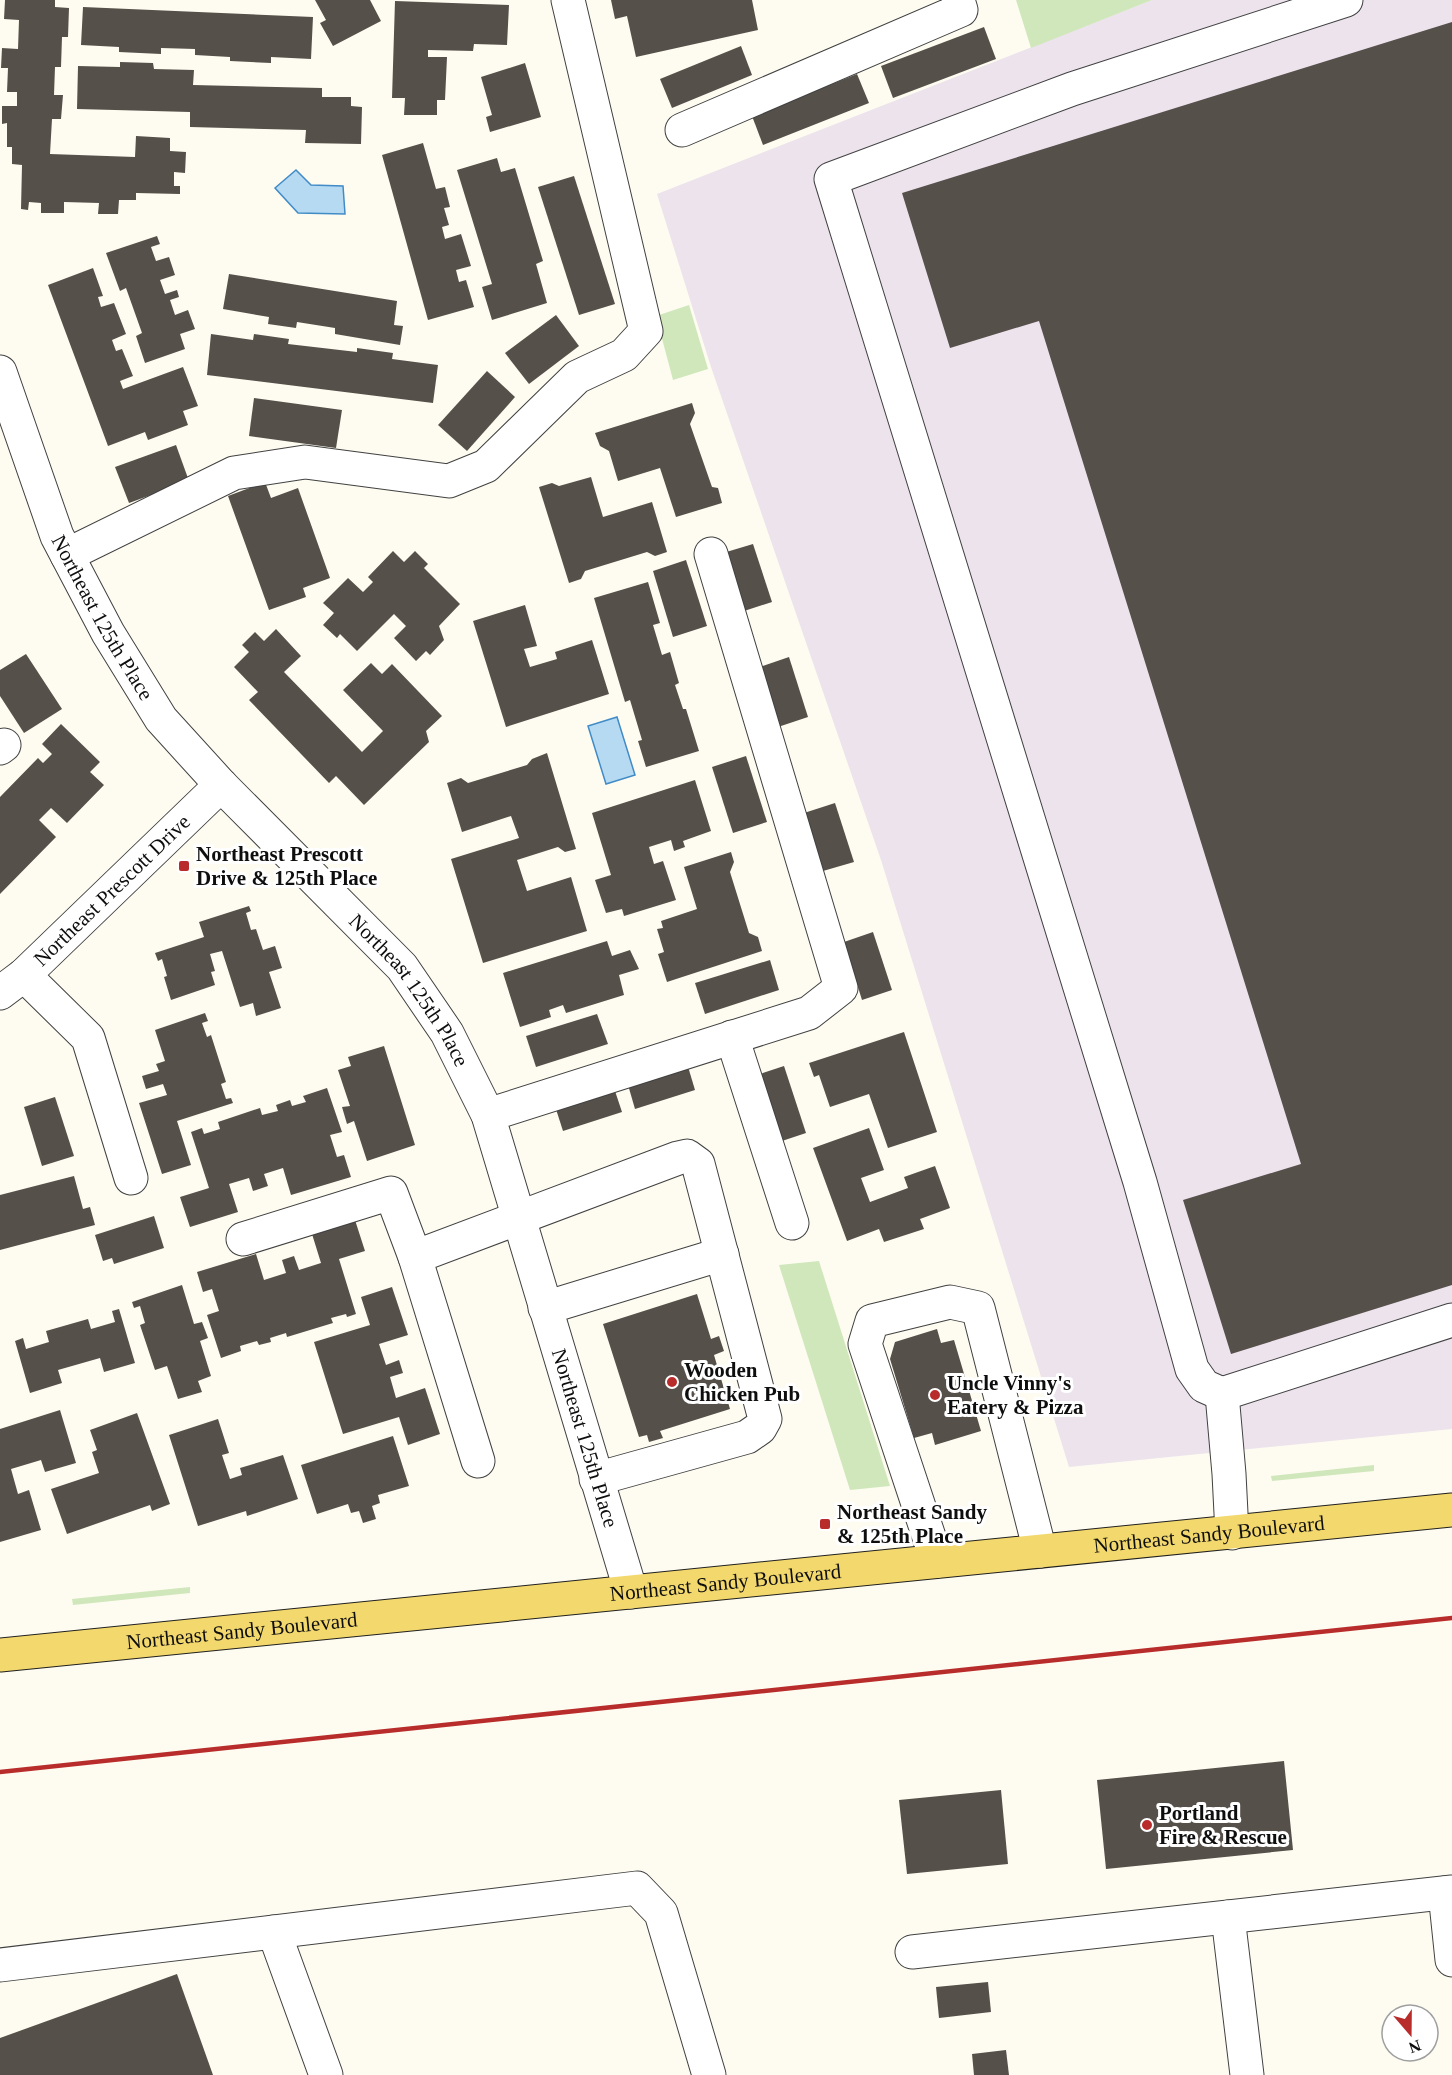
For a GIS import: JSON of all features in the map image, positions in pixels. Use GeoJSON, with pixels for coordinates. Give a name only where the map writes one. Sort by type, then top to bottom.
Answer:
{"type":"FeatureCollection","features":[{"type":"Feature","properties":{"kind":"main road","name":"Northeast Sandy Boulevard"},"geometry":{"type":"LineString","coordinates":[[0,1655],[1452,1510]]}},
{"type":"Feature","properties":{"kind":"street"},"geometry":{"type":"LineString","coordinates":[[67,555],[234,473],[305,462],[449,481],[486,466],[577,377],[624,355],[646,332],[568,0]]}},
{"type":"Feature","properties":{"kind":"street"},"geometry":{"type":"LineString","coordinates":[[682,130],[961,10],[958,0]]}},
{"type":"Feature","properties":{"kind":"street"},"geometry":{"type":"LineString","coordinates":[[1346,0],[1072,89],[831,179],[1136,1171],[1192,1369],[1204,1386],[1222,1394],[1452,1320]]}},
{"type":"Feature","properties":{"kind":"street","name":"Northeast 125th Place"},"geometry":{"type":"LineString","coordinates":[[0,372],[11,439],[57,536],[108,633],[160,718],[221,785],[402,967],[447,1034],[488,1115],[631,1592]]}},
{"type":"Feature","properties":{"kind":"street"},"geometry":{"type":"LineString","coordinates":[[488,1115],[809,1013],[841,988],[711,554]]}},
{"type":"Feature","properties":{"kind":"street","name":"Northeast Prescott Drive"},"geometry":{"type":"LineString","coordinates":[[12,984],[221,785]]}},
{"type":"Feature","properties":{"kind":"street"},"geometry":{"type":"LineString","coordinates":[[12,984],[88,1038],[131,1178]]}},
{"type":"Feature","properties":{"kind":"street"},"geometry":{"type":"LineString","coordinates":[[732,1037],[792,1223]]}},
{"type":"Feature","properties":{"kind":"street"},"geometry":{"type":"LineString","coordinates":[[415,1257],[519,1220],[678,1158],[687,1156],[698,1164],[765,1419],[760,1428],[747,1437],[596,1479]]}},
{"type":"Feature","properties":{"kind":"street"},"geometry":{"type":"LineString","coordinates":[[243,1239],[391,1193],[415,1257],[478,1461]]}},
{"type":"Feature","properties":{"kind":"street"},"geometry":{"type":"LineString","coordinates":[[545,1308],[722,1254]]}},
{"type":"Feature","properties":{"kind":"street"},"geometry":{"type":"LineString","coordinates":[[937,1561],[865,1344],[872,1321],[950,1302],[978,1308],[1040,1551]]}},
{"type":"Feature","properties":{"kind":"street"},"geometry":{"type":"LineString","coordinates":[[1222,1394],[1232,1533]]}},
{"type":"Feature","properties":{"kind":"street"},"geometry":{"type":"LineString","coordinates":[[0,1965],[637,1888],[662,1913],[710,2075]]}},
{"type":"Feature","properties":{"kind":"street"},"geometry":{"type":"LineString","coordinates":[[912,1952],[1448,1893],[1452,1960]]}},
{"type":"Feature","properties":{"kind":"street"},"geometry":{"type":"LineString","coordinates":[[1228,1917],[1247,2075]]}},
{"type":"Feature","properties":{"kind":"street"},"geometry":{"type":"LineString","coordinates":[[274,1932],[326,2075]]}},
{"type":"Feature","properties":{"kind":"shaded area"},"geometry":{"type":"Polygon","coordinates":[[[1152,0],[1452,0],[1452,1429],[1069,1467],[881,860],[711,367],[657,194],[1152,0]]]}},
{"type":"Feature","properties":{"kind":"green space"},"geometry":{"type":"Polygon","coordinates":[[[1016,0],[1152,0],[1031,48],[1016,0]]]}},
{"type":"Feature","properties":{"kind":"green space"},"geometry":{"type":"Polygon","coordinates":[[[689,305],[708,369],[673,380],[656,316],[689,305]]]}},
{"type":"Feature","properties":{"kind":"green space"},"geometry":{"type":"Polygon","coordinates":[[[819,1261],[890,1486],[850,1490],[779,1265],[819,1261]]]}},
{"type":"Feature","properties":{"kind":"green space"},"geometry":{"type":"Polygon","coordinates":[[[1374,1465],[1374,1471],[1272,1481],[1271,1476],[1374,1465]]]}},
{"type":"Feature","properties":{"kind":"green space"},"geometry":{"type":"Polygon","coordinates":[[[190,1587],[190,1593],[73,1605],[72,1599],[190,1587]]]}},
{"type":"Feature","properties":{"kind":"water"},"geometry":{"type":"Polygon","coordinates":[[[296,170],[311,185],[343,186],[345,214],[298,213],[275,188],[296,170]]]}},
{"type":"Feature","properties":{"kind":"water"},"geometry":{"type":"Polygon","coordinates":[[[617,717],[635,775],[606,784],[588,726],[617,717]]]}},
{"type":"Feature","properties":{"kind":"building"},"geometry":{"type":"Polygon","coordinates":[[[5,0],[55,0],[55,7],[69,8],[68,37],[62,37],[61,67],[55,67],[54,95],[63,95],[61,119],[52,119],[50,154],[135,157],[136,136],[170,138],[170,151],[186,152],[185,173],[174,172],[174,186],[180,186],[180,194],[136,193],[136,200],[119,200],[118,214],[98,214],[99,203],[64,202],[64,213],[41,213],[41,203],[29,202],[28,210],[21,209],[22,165],[12,164],[12,147],[7,147],[7,123],[2,124],[2,106],[17,106],[17,92],[7,92],[8,68],[1,68],[2,48],[18,49],[19,20],[4,19],[5,0]]]}},
{"type":"Feature","properties":{"kind":"building"},"geometry":{"type":"Polygon","coordinates":[[[315,0],[370,0],[381,21],[333,46],[320,23],[326,20],[315,0]]]}},
{"type":"Feature","properties":{"kind":"building"},"geometry":{"type":"Polygon","coordinates":[[[611,0],[752,0],[758,30],[636,57],[627,16],[615,19],[611,0]]]}},
{"type":"Feature","properties":{"kind":"building"},"geometry":{"type":"Polygon","coordinates":[[[395,1],[509,5],[507,45],[474,44],[473,51],[428,50],[428,57],[447,57],[445,100],[437,100],[437,115],[404,115],[405,98],[392,98],[395,1]]]}},
{"type":"Feature","properties":{"kind":"building"},"geometry":{"type":"Polygon","coordinates":[[[83,7],[313,17],[311,59],[271,57],[271,63],[230,61],[230,57],[195,55],[195,49],[161,48],[161,54],[119,52],[119,47],[81,45],[83,7]]]}},
{"type":"Feature","properties":{"kind":"building"},"geometry":{"type":"Polygon","coordinates":[[[1452,22],[1452,1285],[1231,1354],[1183,1200],[1301,1164],[1039,321],[950,348],[902,193],[1452,22]]]}},
{"type":"Feature","properties":{"kind":"building"},"geometry":{"type":"Polygon","coordinates":[[[984,27],[996,59],[893,98],[881,66],[984,27]]]}},
{"type":"Feature","properties":{"kind":"building"},"geometry":{"type":"Polygon","coordinates":[[[741,46],[752,75],[672,108],[660,79],[741,46]]]}},
{"type":"Feature","properties":{"kind":"building"},"geometry":{"type":"Polygon","coordinates":[[[120,62],[153,63],[154,69],[194,70],[193,85],[322,88],[322,97],[351,97],[351,106],[362,107],[361,144],[305,143],[306,130],[190,127],[190,112],[77,109],[78,66],[120,67],[120,62]]]}},
{"type":"Feature","properties":{"kind":"building"},"geometry":{"type":"Polygon","coordinates":[[[525,63],[541,117],[490,132],[486,117],[492,115],[481,77],[525,63]]]}},
{"type":"Feature","properties":{"kind":"building"},"geometry":{"type":"Polygon","coordinates":[[[857,74],[869,103],[763,145],[752,116],[857,74]]]}},
{"type":"Feature","properties":{"kind":"building"},"geometry":{"type":"Polygon","coordinates":[[[423,143],[436,189],[445,187],[450,207],[444,208],[449,225],[442,227],[445,239],[461,234],[471,266],[456,270],[459,282],[466,280],[474,307],[428,320],[382,155],[423,143]]]}},
{"type":"Feature","properties":{"kind":"building"},"geometry":{"type":"Polygon","coordinates":[[[497,158],[501,172],[515,168],[543,261],[536,264],[547,303],[492,320],[482,287],[492,284],[457,170],[497,158]]]}},
{"type":"Feature","properties":{"kind":"building"},"geometry":{"type":"Polygon","coordinates":[[[574,176],[615,304],[579,315],[538,187],[574,176]]]}},
{"type":"Feature","properties":{"kind":"building"},"geometry":{"type":"Polygon","coordinates":[[[157,236],[160,244],[151,247],[156,261],[169,257],[175,275],[160,280],[165,294],[177,290],[179,297],[170,300],[175,315],[188,310],[195,329],[180,334],[185,349],[145,363],[136,336],[142,333],[126,288],[120,291],[106,253],[157,236]]]}},
{"type":"Feature","properties":{"kind":"building"},"geometry":{"type":"Polygon","coordinates":[[[93,268],[103,296],[98,297],[101,307],[114,303],[126,334],[112,340],[116,351],[122,349],[133,376],[120,381],[123,389],[183,367],[198,406],[183,411],[188,425],[148,440],[145,432],[108,446],[48,285],[93,268]]]}},
{"type":"Feature","properties":{"kind":"building"},"geometry":{"type":"Polygon","coordinates":[[[229,274],[397,301],[394,325],[403,326],[400,345],[335,334],[335,328],[297,322],[296,328],[268,324],[269,317],[223,309],[229,274]]]}},
{"type":"Feature","properties":{"kind":"building"},"geometry":{"type":"Polygon","coordinates":[[[556,315],[579,346],[529,384],[505,353],[556,315]]]}},
{"type":"Feature","properties":{"kind":"building"},"geometry":{"type":"Polygon","coordinates":[[[211,334],[253,340],[254,334],[289,339],[288,344],[357,352],[357,348],[393,353],[392,359],[438,365],[433,403],[207,375],[211,334]]]}},
{"type":"Feature","properties":{"kind":"building"},"geometry":{"type":"Polygon","coordinates":[[[487,371],[515,397],[467,451],[438,425],[487,371]]]}},
{"type":"Feature","properties":{"kind":"building"},"geometry":{"type":"Polygon","coordinates":[[[254,398],[342,410],[336,448],[249,436],[254,398]]]}},
{"type":"Feature","properties":{"kind":"building"},"geometry":{"type":"Polygon","coordinates":[[[692,403],[695,413],[690,424],[712,487],[718,488],[722,503],[676,517],[660,468],[618,481],[609,451],[600,446],[595,433],[692,403]]]}},
{"type":"Feature","properties":{"kind":"building"},"geometry":{"type":"Polygon","coordinates":[[[176,445],[189,481],[129,503],[115,467],[176,445]]]}},
{"type":"Feature","properties":{"kind":"building"},"geometry":{"type":"Polygon","coordinates":[[[591,477],[603,517],[652,502],[667,552],[655,556],[647,552],[585,571],[581,579],[569,583],[539,487],[552,483],[559,486],[591,477]]]}},
{"type":"Feature","properties":{"kind":"building"},"geometry":{"type":"Polygon","coordinates":[[[265,482],[271,498],[298,488],[330,578],[303,588],[306,597],[269,610],[228,496],[265,482]]]}},
{"type":"Feature","properties":{"kind":"building"},"geometry":{"type":"Polygon","coordinates":[[[753,544],[772,602],[741,612],[723,553],[753,544]]]}},
{"type":"Feature","properties":{"kind":"building"},"geometry":{"type":"Polygon","coordinates":[[[393,551],[404,562],[415,551],[428,564],[424,568],[460,604],[439,626],[444,640],[430,655],[426,651],[416,661],[394,638],[406,626],[394,614],[357,651],[340,634],[337,638],[323,625],[334,613],[323,603],[348,578],[363,592],[373,582],[368,577],[393,551]]]}},
{"type":"Feature","properties":{"kind":"building"},"geometry":{"type":"Polygon","coordinates":[[[686,560],[707,626],[673,637],[653,571],[686,560]]]}},
{"type":"Feature","properties":{"kind":"building"},"geometry":{"type":"Polygon","coordinates":[[[648,582],[660,623],[653,625],[662,655],[670,652],[679,683],[675,685],[683,709],[686,709],[699,751],[646,767],[638,741],[642,740],[630,700],[625,702],[594,598],[648,582]]]}},
{"type":"Feature","properties":{"kind":"building"},"geometry":{"type":"Polygon","coordinates":[[[525,605],[537,646],[524,649],[530,667],[557,659],[555,652],[592,640],[609,694],[506,727],[473,621],[525,605]]]}},
{"type":"Feature","properties":{"kind":"building"},"geometry":{"type":"Polygon","coordinates":[[[276,629],[301,656],[284,672],[362,752],[383,731],[343,690],[371,663],[382,674],[392,664],[442,716],[426,731],[429,742],[364,805],[336,776],[329,783],[249,700],[258,692],[234,667],[249,652],[242,645],[255,632],[264,641],[276,629]]]}},
{"type":"Feature","properties":{"kind":"building"},"geometry":{"type":"Polygon","coordinates":[[[26,654],[62,709],[24,733],[0,696],[0,670],[26,654]]]}},
{"type":"Feature","properties":{"kind":"building"},"geometry":{"type":"Polygon","coordinates":[[[789,657],[808,717],[778,727],[760,667],[789,657]]]}},
{"type":"Feature","properties":{"kind":"building"},"geometry":{"type":"Polygon","coordinates":[[[61,724],[100,762],[90,772],[104,785],[67,823],[51,808],[39,820],[56,837],[0,894],[0,797],[38,758],[43,763],[52,754],[42,744],[61,724]]]}},
{"type":"Feature","properties":{"kind":"building"},"geometry":{"type":"Polygon","coordinates":[[[547,753],[576,849],[565,852],[558,847],[517,860],[527,891],[571,877],[587,931],[483,963],[451,859],[519,838],[511,816],[462,832],[447,783],[461,778],[468,783],[527,765],[532,759],[547,753]]]}},
{"type":"Feature","properties":{"kind":"building"},"geometry":{"type":"Polygon","coordinates":[[[746,756],[767,822],[733,833],[712,767],[746,756]]]}},
{"type":"Feature","properties":{"kind":"building"},"geometry":{"type":"Polygon","coordinates":[[[695,780],[711,831],[683,841],[685,847],[674,851],[671,840],[649,847],[654,864],[663,861],[676,900],[624,916],[622,909],[606,913],[595,880],[611,875],[592,813],[695,780]]]}},
{"type":"Feature","properties":{"kind":"building"},"geometry":{"type":"Polygon","coordinates":[[[835,803],[854,862],[823,871],[804,813],[835,803]]]}},
{"type":"Feature","properties":{"kind":"building"},"geometry":{"type":"Polygon","coordinates":[[[731,852],[734,862],[730,872],[749,933],[758,937],[762,951],[667,982],[658,954],[664,952],[657,929],[663,928],[661,921],[697,909],[684,867],[731,852]]]}},
{"type":"Feature","properties":{"kind":"building"},"geometry":{"type":"Polygon","coordinates":[[[249,906],[251,911],[246,913],[251,930],[256,929],[263,950],[275,946],[282,968],[269,972],[281,1008],[256,1016],[253,1003],[240,1007],[222,951],[210,954],[215,971],[211,972],[215,985],[171,1000],[164,977],[167,976],[162,959],[158,961],[155,953],[204,937],[199,922],[249,906]]]}},
{"type":"Feature","properties":{"kind":"building"},"geometry":{"type":"Polygon","coordinates":[[[873,932],[892,990],[862,1000],[844,942],[873,932]]]}},
{"type":"Feature","properties":{"kind":"building"},"geometry":{"type":"Polygon","coordinates":[[[607,941],[612,956],[630,950],[639,969],[619,975],[624,995],[566,1013],[563,1005],[549,1010],[551,1017],[520,1027],[503,973],[607,941]]]}},
{"type":"Feature","properties":{"kind":"building"},"geometry":{"type":"Polygon","coordinates":[[[770,960],[779,990],[705,1014],[695,983],[770,960]]]}},
{"type":"Feature","properties":{"kind":"building"},"geometry":{"type":"Polygon","coordinates":[[[205,1013],[208,1021],[202,1023],[207,1037],[211,1035],[226,1082],[221,1084],[226,1099],[231,1098],[233,1103],[177,1121],[191,1165],[162,1174],[139,1103],[167,1095],[163,1084],[146,1089],[142,1076],[159,1071],[156,1064],[165,1061],[155,1030],[205,1013]]]}},
{"type":"Feature","properties":{"kind":"building"},"geometry":{"type":"Polygon","coordinates":[[[597,1014],[608,1044],[536,1067],[526,1036],[597,1014]]]}},
{"type":"Feature","properties":{"kind":"building"},"geometry":{"type":"Polygon","coordinates":[[[904,1032],[937,1132],[888,1148],[869,1094],[830,1107],[819,1075],[814,1077],[809,1063],[904,1032]]]}},
{"type":"Feature","properties":{"kind":"building"},"geometry":{"type":"Polygon","coordinates":[[[384,1046],[415,1145],[367,1161],[354,1121],[347,1124],[342,1107],[350,1106],[338,1070],[351,1066],[348,1057],[384,1046]]]}},
{"type":"Feature","properties":{"kind":"building"},"geometry":{"type":"Polygon","coordinates":[[[686,1060],[695,1090],[635,1109],[626,1078],[686,1060]]]}},
{"type":"Feature","properties":{"kind":"building"},"geometry":{"type":"Polygon","coordinates":[[[784,1066],[806,1133],[779,1142],[757,1075],[784,1066]]]}},
{"type":"Feature","properties":{"kind":"building"},"geometry":{"type":"Polygon","coordinates":[[[613,1085],[622,1112],[563,1131],[554,1103],[613,1085]]]}},
{"type":"Feature","properties":{"kind":"building"},"geometry":{"type":"Polygon","coordinates":[[[327,1088],[342,1132],[330,1135],[337,1157],[344,1155],[351,1177],[291,1195],[283,1168],[264,1174],[268,1186],[253,1191],[249,1178],[229,1184],[238,1212],[190,1227],[180,1197],[209,1188],[191,1132],[202,1128],[204,1134],[220,1129],[218,1122],[260,1108],[262,1115],[278,1111],[276,1105],[290,1100],[292,1106],[306,1102],[303,1096],[327,1088]]]}},
{"type":"Feature","properties":{"kind":"building"},"geometry":{"type":"Polygon","coordinates":[[[55,1097],[74,1156],[42,1166],[24,1107],[55,1097]]]}},
{"type":"Feature","properties":{"kind":"building"},"geometry":{"type":"Polygon","coordinates":[[[869,1128],[884,1170],[861,1178],[870,1202],[908,1188],[904,1177],[935,1166],[950,1208],[920,1219],[924,1229],[884,1242],[879,1229],[847,1241],[813,1148],[869,1128]]]}},
{"type":"Feature","properties":{"kind":"building"},"geometry":{"type":"Polygon","coordinates":[[[74,1176],[83,1209],[90,1207],[95,1225],[0,1250],[0,1195],[74,1176]]]}},
{"type":"Feature","properties":{"kind":"building"},"geometry":{"type":"Polygon","coordinates":[[[154,1216],[164,1248],[114,1264],[112,1258],[103,1261],[95,1235],[154,1216]]]}},
{"type":"Feature","properties":{"kind":"building"},"geometry":{"type":"Polygon","coordinates":[[[355,1220],[365,1251],[339,1259],[356,1314],[331,1318],[333,1323],[287,1337],[286,1333],[270,1338],[271,1342],[259,1345],[257,1341],[240,1346],[241,1351],[221,1358],[207,1315],[219,1311],[212,1289],[203,1292],[197,1272],[256,1254],[264,1280],[286,1273],[282,1260],[294,1256],[299,1270],[321,1263],[312,1234],[355,1220]]]}},
{"type":"Feature","properties":{"kind":"building"},"geometry":{"type":"Polygon","coordinates":[[[182,1285],[194,1324],[202,1322],[208,1338],[200,1341],[211,1376],[198,1381],[202,1392],[178,1399],[167,1366],[155,1370],[140,1325],[145,1323],[140,1306],[134,1308],[132,1302],[182,1285]]]}},
{"type":"Feature","properties":{"kind":"building"},"geometry":{"type":"Polygon","coordinates":[[[392,1287],[408,1335],[379,1344],[386,1365],[399,1360],[403,1373],[390,1377],[396,1398],[425,1388],[440,1434],[408,1445],[399,1417],[343,1434],[314,1342],[370,1325],[361,1297],[392,1287]]]}},
{"type":"Feature","properties":{"kind":"building","name":"Wooden Chicken Pub"},"geometry":{"type":"Polygon","coordinates":[[[697,1294],[711,1339],[719,1336],[724,1351],[714,1355],[730,1409],[660,1431],[663,1438],[649,1442],[647,1435],[639,1437],[603,1324],[697,1294]]]}},
{"type":"Feature","properties":{"kind":"building"},"geometry":{"type":"Polygon","coordinates":[[[119,1309],[135,1363],[104,1372],[100,1358],[58,1370],[62,1383],[30,1393],[15,1341],[23,1338],[26,1349],[49,1342],[46,1331],[88,1319],[91,1329],[115,1322],[112,1311],[119,1309]]]}},
{"type":"Feature","properties":{"kind":"building","name":"Uncle Vinny's Eatery & Pizza"},"geometry":{"type":"Polygon","coordinates":[[[937,1329],[941,1343],[954,1340],[981,1431],[935,1445],[932,1433],[914,1438],[890,1359],[895,1342],[937,1329]]]}},
{"type":"Feature","properties":{"kind":"building"},"geometry":{"type":"Polygon","coordinates":[[[60,1410],[76,1463],[45,1472],[41,1460],[11,1469],[18,1494],[29,1490],[41,1530],[0,1542],[0,1429],[60,1410]]]}},
{"type":"Feature","properties":{"kind":"building"},"geometry":{"type":"Polygon","coordinates":[[[137,1413],[170,1504],[152,1511],[150,1505],[67,1534],[51,1489],[99,1473],[92,1452],[97,1450],[90,1430],[137,1413]]]}},
{"type":"Feature","properties":{"kind":"building"},"geometry":{"type":"Polygon","coordinates":[[[218,1419],[229,1453],[222,1455],[230,1479],[242,1475],[240,1468],[283,1455],[298,1499],[247,1516],[246,1511],[198,1526],[169,1435],[218,1419]]]}},
{"type":"Feature","properties":{"kind":"building"},"geometry":{"type":"Polygon","coordinates":[[[393,1436],[409,1486],[378,1495],[380,1503],[372,1506],[376,1519],[363,1523],[359,1511],[351,1513],[348,1504],[317,1514],[301,1465],[393,1436]]]}},
{"type":"Feature","properties":{"kind":"building"},"geometry":{"type":"Polygon","coordinates":[[[1284,1761],[1293,1850],[1106,1869],[1097,1780],[1284,1761]]]}},
{"type":"Feature","properties":{"kind":"building"},"geometry":{"type":"Polygon","coordinates":[[[1001,1790],[1008,1864],[907,1874],[899,1800],[1001,1790]]]}},
{"type":"Feature","properties":{"kind":"building"},"geometry":{"type":"Polygon","coordinates":[[[177,1974],[213,2075],[0,2075],[0,2038],[177,1974]]]}},
{"type":"Feature","properties":{"kind":"building"},"geometry":{"type":"Polygon","coordinates":[[[988,1982],[991,2012],[939,2018],[936,1987],[988,1982]]]}},
{"type":"Feature","properties":{"kind":"building"},"geometry":{"type":"Polygon","coordinates":[[[1006,2050],[1009,2075],[974,2075],[972,2054],[1006,2050]]]}},
{"type":"Feature","properties":{"kind":"railway"},"geometry":{"type":"LineString","coordinates":[[0,1772],[1452,1618]]}},
{"type":"Feature","properties":{"kind":"place","name":"Northeast Prescott Drive & 125th Place"},"geometry":{"type":"Point","coordinates":[184,866]}},
{"type":"Feature","properties":{"kind":"place","name":"Wooden Chicken Pub"},"geometry":{"type":"Point","coordinates":[672,1382]}},
{"type":"Feature","properties":{"kind":"place","name":"Uncle Vinny's Eatery & Pizza"},"geometry":{"type":"Point","coordinates":[935,1395]}},
{"type":"Feature","properties":{"kind":"place","name":"Northeast Sandy & 125th Place"},"geometry":{"type":"Point","coordinates":[825,1524]}},
{"type":"Feature","properties":{"kind":"place","name":"Portland Fire & Rescue"},"geometry":{"type":"Point","coordinates":[1147,1825]}}]}
